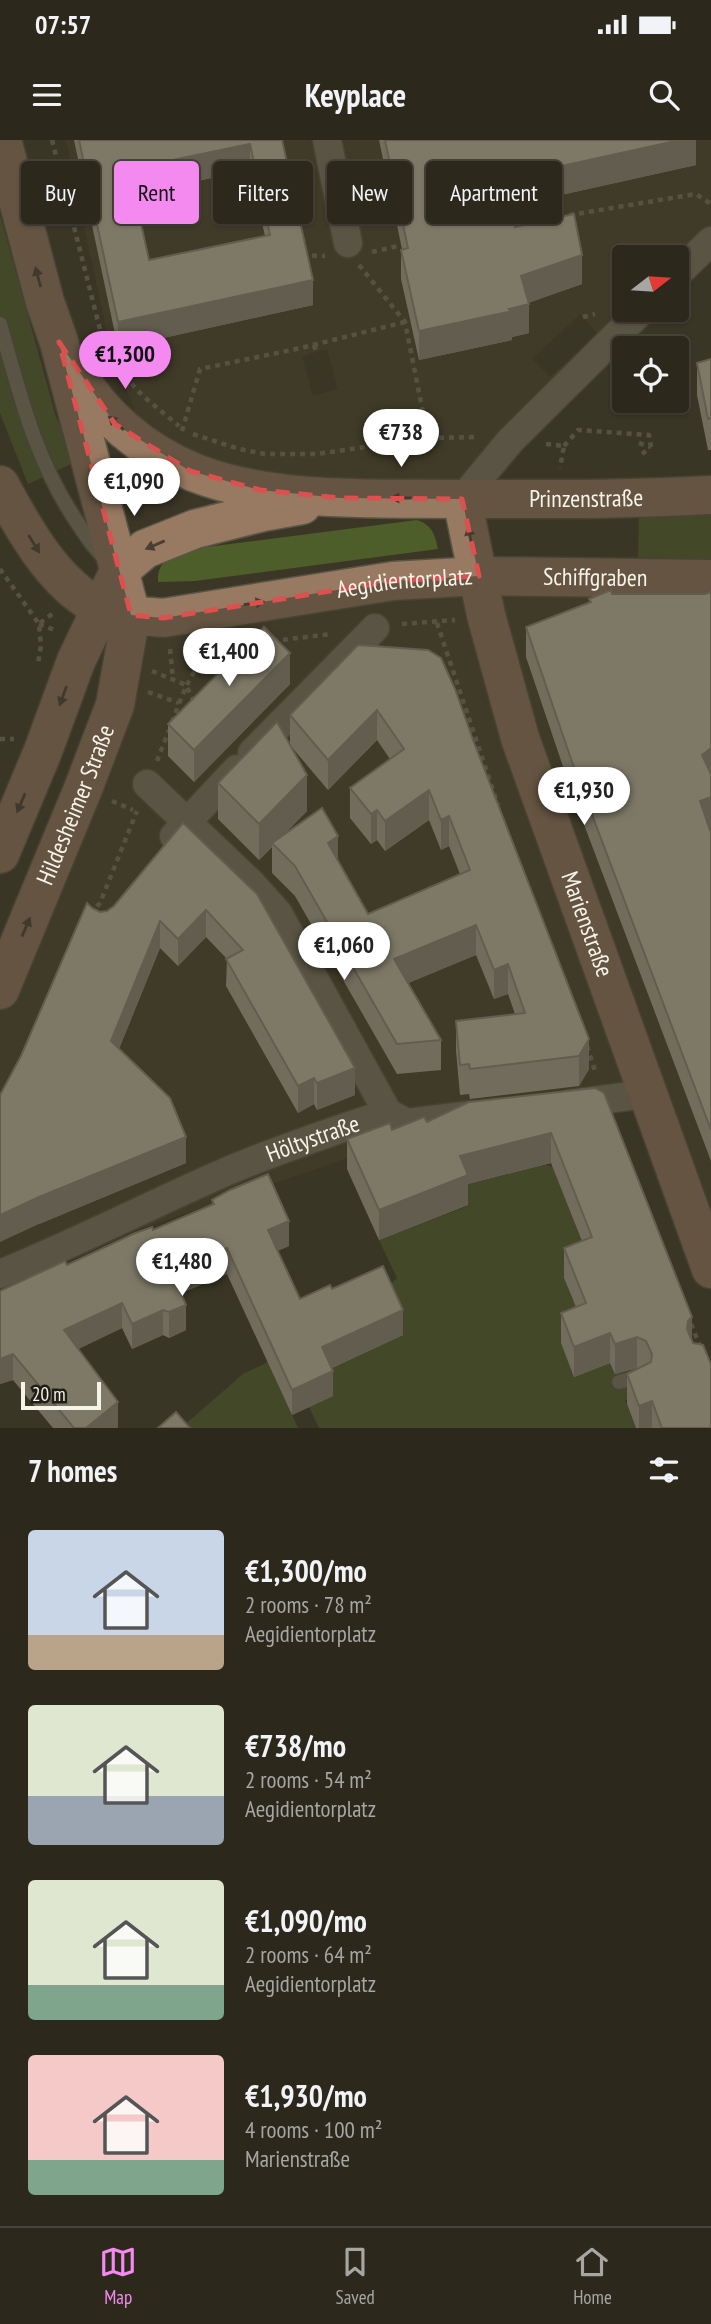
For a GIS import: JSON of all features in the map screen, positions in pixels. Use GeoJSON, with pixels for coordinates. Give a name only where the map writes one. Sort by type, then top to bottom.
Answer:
{"type":"FeatureCollection","features":[{"type":"Feature","properties":{"kind":"main road"},"geometry":{"type":"LineString","coordinates":[[2,140],[45,302],[59,342],[107,582]]}},
{"type":"Feature","properties":{"kind":"main road"},"geometry":{"type":"LineString","coordinates":[[59,342],[78,376],[116,424],[151,450],[204,476],[260,490],[340,498],[462,499]]}},
{"type":"Feature","properties":{"kind":"main road"},"geometry":{"type":"LineString","coordinates":[[0,485],[43,558],[73,589],[107,582],[145,549],[195,529],[263,512],[340,498]]}},
{"type":"Feature","properties":{"kind":"main road","name":"Prinzenstraße"},"geometry":{"type":"LineString","coordinates":[[462,499],[620,499],[711,495]]}},
{"type":"Feature","properties":{"kind":"main road","name":"Aegidientorplatz"},"geometry":{"type":"LineString","coordinates":[[107,582],[163,618],[393,581],[479,576],[462,499]]}},
{"type":"Feature","properties":{"kind":"main road","name":"Schiffgraben"},"geometry":{"type":"LineString","coordinates":[[479,576],[711,579]]}},
{"type":"Feature","properties":{"kind":"main road","name":"Marienstraße"},"geometry":{"type":"LineString","coordinates":[[479,576],[486,615],[520,738],[707,1249]]}},
{"type":"Feature","properties":{"kind":"main road","name":"Hildesheimer Straße"},"geometry":{"type":"LineString","coordinates":[[0,854],[43,751],[107,582]]}},
{"type":"Feature","properties":{"kind":"main road","name":"Hildesheimer Straße"},"geometry":{"type":"LineString","coordinates":[[0,989],[115,705],[107,582]]}},
{"type":"Feature","properties":{"kind":"street"},"geometry":{"type":"LineString","coordinates":[[327,140],[350,250]]}},
{"type":"Feature","properties":{"kind":"street"},"geometry":{"type":"LineString","coordinates":[[690,261],[711,240]]}},
{"type":"Feature","properties":{"kind":"street"},"geometry":{"type":"LineString","coordinates":[[462,499],[510,441],[630,322]]}},
{"type":"Feature","properties":{"kind":"street"},"geometry":{"type":"LineString","coordinates":[[161,851],[194,829],[240,766],[375,628]]}},
{"type":"Feature","properties":{"kind":"street"},"geometry":{"type":"LineString","coordinates":[[147,784],[278,913],[388,1113]]}},
{"type":"Feature","properties":{"kind":"street"},"geometry":{"type":"LineString","coordinates":[[540,1107],[604,1100],[647,1091]]}},
{"type":"Feature","properties":{"kind":"street","name":"Höltystraße"},"geometry":{"type":"LineString","coordinates":[[0,1274],[224,1173],[388,1113],[407,1124],[501,1111]]}},
{"type":"Feature","properties":{"kind":"lane"},"geometry":{"type":"LineString","coordinates":[[0,324],[26,420],[60,497],[107,582]]}},
{"type":"Feature","properties":{"kind":"lane"},"geometry":{"type":"LineString","coordinates":[[622,1389],[641,1382]]}},
{"type":"Feature","properties":{"kind":"path"},"geometry":{"type":"LineString","coordinates":[[52,140],[107,357],[144,397],[184,430],[239,449],[265,454],[317,454],[428,438],[478,437],[510,441]]}},
{"type":"Feature","properties":{"kind":"path"},"geometry":{"type":"LineString","coordinates":[[506,226],[696,194],[711,204]]}},
{"type":"Feature","properties":{"kind":"path"},"geometry":{"type":"LineString","coordinates":[[350,250],[401,245]]}},
{"type":"Feature","properties":{"kind":"path"},"geometry":{"type":"LineString","coordinates":[[350,250],[405,322],[428,438]]}},
{"type":"Feature","properties":{"kind":"path"},"geometry":{"type":"LineString","coordinates":[[184,430],[200,369],[405,322]]}},
{"type":"Feature","properties":{"kind":"path"},"geometry":{"type":"LineString","coordinates":[[314,345],[319,351]]}},
{"type":"Feature","properties":{"kind":"path"},"geometry":{"type":"LineString","coordinates":[[309,353],[314,345]]}},
{"type":"Feature","properties":{"kind":"path"},"geometry":{"type":"LineString","coordinates":[[564,446],[578,430],[649,435],[651,447]]}},
{"type":"Feature","properties":{"kind":"path"},"geometry":{"type":"LineString","coordinates":[[639,443],[651,447]]}},
{"type":"Feature","properties":{"kind":"path"},"geometry":{"type":"LineString","coordinates":[[642,454],[651,447]]}},
{"type":"Feature","properties":{"kind":"path"},"geometry":{"type":"LineString","coordinates":[[139,506],[157,481]]}},
{"type":"Feature","properties":{"kind":"path"},"geometry":{"type":"LineString","coordinates":[[0,569],[39,624],[41,646]]}},
{"type":"Feature","properties":{"kind":"path"},"geometry":{"type":"LineString","coordinates":[[87,916],[100,903],[187,685],[201,663],[217,650],[236,645],[429,621],[437,623],[500,811]]}},
{"type":"Feature","properties":{"kind":"path"},"geometry":{"type":"LineString","coordinates":[[39,624],[60,632]]}},
{"type":"Feature","properties":{"kind":"path"},"geometry":{"type":"LineString","coordinates":[[172,654],[173,680]]}},
{"type":"Feature","properties":{"kind":"path"},"geometry":{"type":"LineString","coordinates":[[162,675],[187,685],[199,715]]}},
{"type":"Feature","properties":{"kind":"path"},"geometry":{"type":"LineString","coordinates":[[152,694],[179,703]]}},
{"type":"Feature","properties":{"kind":"path"},"geometry":{"type":"LineString","coordinates":[[1,736],[15,739]]}},
{"type":"Feature","properties":{"kind":"path"},"geometry":{"type":"LineString","coordinates":[[100,903],[101,913]]}},
{"type":"Feature","properties":{"kind":"path"},"geometry":{"type":"LineString","coordinates":[[585,1040],[604,1100]]}},
{"type":"Feature","properties":{"kind":"path"},"geometry":{"type":"LineString","coordinates":[[688,1315],[702,1353]]}},
{"type":"Feature","properties":{"kind":"highlighted area"},"geometry":{"type":"Polygon","coordinates":[[[59,342],[115,424],[190,471],[260,490],[340,498],[462,499],[479,576],[393,581],[163,618],[131,615],[59,342]]]}},
{"type":"Feature","properties":{"kind":"shaded area"},"geometry":{"type":"Polygon","coordinates":[[[66,140],[711,140],[711,240],[690,250],[690,245],[612,245],[612,322],[615,322],[462,499],[340,498],[151,450],[111,352],[84,224],[100,224],[100,161],[70,161],[66,140]],[[580,314],[532,359],[550,377],[597,333],[580,314]],[[327,349],[302,356],[313,396],[338,389],[327,349]]]}},
{"type":"Feature","properties":{"kind":"shaded area"},"geometry":{"type":"Polygon","coordinates":[[[711,580],[711,1237],[645,1092],[368,1151],[0,1277],[0,992],[134,617],[392,582],[711,580]]]}},
{"type":"Feature","properties":{"kind":"green space"},"geometry":{"type":"Polygon","coordinates":[[[0,215],[56,417],[69,443],[73,463],[28,484],[0,413],[0,215]]]}},
{"type":"Feature","properties":{"kind":"green space"},"geometry":{"type":"Polygon","coordinates":[[[711,505],[711,570],[638,569],[639,510],[711,505]]]}},
{"type":"Feature","properties":{"kind":"green space"},"geometry":{"type":"Polygon","coordinates":[[[417,520],[432,531],[438,549],[195,581],[158,582],[162,566],[183,550],[417,520]]]}},
{"type":"Feature","properties":{"kind":"green space"},"geometry":{"type":"Polygon","coordinates":[[[545,1165],[564,1169],[592,1267],[564,1278],[572,1298],[630,1355],[645,1392],[625,1400],[636,1428],[319,1428],[309,1407],[333,1396],[322,1372],[383,1292],[397,1278],[379,1240],[468,1206],[460,1186],[545,1165]]]}},
{"type":"Feature","properties":{"kind":"green space"},"geometry":{"type":"Polygon","coordinates":[[[268,1362],[298,1428],[181,1428],[243,1374],[268,1362]]]}},
{"type":"Feature","properties":{"kind":"building"},"geometry":{"type":"Polygon","coordinates":[[[79,140],[282,140],[287,161],[254,161],[250,144],[168,161],[114,161],[114,224],[141,224],[149,260],[270,235],[268,224],[301,224],[313,280],[118,322],[97,224],[100,224],[100,161],[84,161],[79,140]]]}},
{"type":"Feature","properties":{"kind":"building"},"geometry":{"type":"Polygon","coordinates":[[[385,140],[680,140],[562,166],[562,161],[426,161],[426,224],[514,224],[515,227],[529,224],[562,224],[562,217],[574,214],[582,255],[521,276],[529,304],[509,309],[512,311],[419,331],[401,250],[408,248],[403,224],[412,224],[412,161],[389,161],[385,140]]]}},
{"type":"Feature","properties":{"kind":"building"},"geometry":{"type":"Polygon","coordinates":[[[711,359],[711,418],[708,419],[697,363],[711,359]]]}},
{"type":"Feature","properties":{"kind":"building"},"geometry":{"type":"Polygon","coordinates":[[[611,590],[612,594],[711,592],[711,748],[702,755],[711,774],[711,797],[700,801],[711,833],[711,1130],[571,759],[526,627],[591,602],[589,599],[611,590]]]}},
{"type":"Feature","properties":{"kind":"building"},"geometry":{"type":"Polygon","coordinates":[[[264,627],[290,653],[194,750],[168,724],[264,627]]]}},
{"type":"Feature","properties":{"kind":"building"},"geometry":{"type":"Polygon","coordinates":[[[358,645],[428,650],[441,658],[589,1039],[579,1056],[470,1069],[469,1064],[460,1065],[456,1021],[525,1013],[508,964],[494,970],[476,925],[394,959],[441,1040],[397,1044],[295,866],[272,843],[322,808],[338,836],[328,843],[368,914],[470,870],[449,816],[441,820],[429,790],[385,821],[377,810],[371,814],[350,788],[404,749],[377,710],[328,760],[290,715],[358,645]]]}},
{"type":"Feature","properties":{"kind":"building"},"geometry":{"type":"Polygon","coordinates":[[[277,722],[307,775],[259,824],[218,783],[277,722]]]}},
{"type":"Feature","properties":{"kind":"building"},"geometry":{"type":"Polygon","coordinates":[[[183,823],[257,894],[355,1068],[317,1083],[314,1078],[298,1086],[226,959],[243,950],[206,910],[178,939],[160,921],[111,1041],[170,1098],[186,1137],[0,1215],[0,1095],[21,1056],[87,903],[100,912],[114,906],[183,823]]]}},
{"type":"Feature","properties":{"kind":"building"},"geometry":{"type":"Polygon","coordinates":[[[595,1088],[604,1093],[692,1317],[688,1321],[687,1329],[693,1343],[703,1345],[711,1364],[711,1428],[662,1428],[652,1401],[639,1406],[627,1374],[651,1362],[652,1354],[646,1341],[637,1337],[615,1344],[610,1333],[574,1347],[561,1313],[586,1303],[564,1248],[592,1237],[551,1133],[460,1156],[468,1175],[379,1210],[347,1139],[390,1123],[392,1130],[424,1117],[427,1122],[469,1102],[595,1088]]]}},
{"type":"Feature","properties":{"kind":"building"},"geometry":{"type":"Polygon","coordinates":[[[268,1174],[289,1221],[268,1230],[300,1299],[330,1285],[332,1289],[383,1266],[403,1310],[322,1347],[333,1371],[292,1390],[227,1248],[172,1272],[186,1305],[169,1312],[163,1310],[132,1324],[122,1303],[64,1330],[118,1402],[86,1428],[74,1428],[13,1354],[0,1359],[0,1291],[65,1261],[67,1265],[133,1234],[152,1227],[153,1230],[214,1204],[212,1200],[230,1190],[268,1174]]]}},
{"type":"Feature","properties":{"kind":"building"},"geometry":{"type":"Polygon","coordinates":[[[176,1412],[190,1428],[158,1428],[176,1412]]]}}]}
